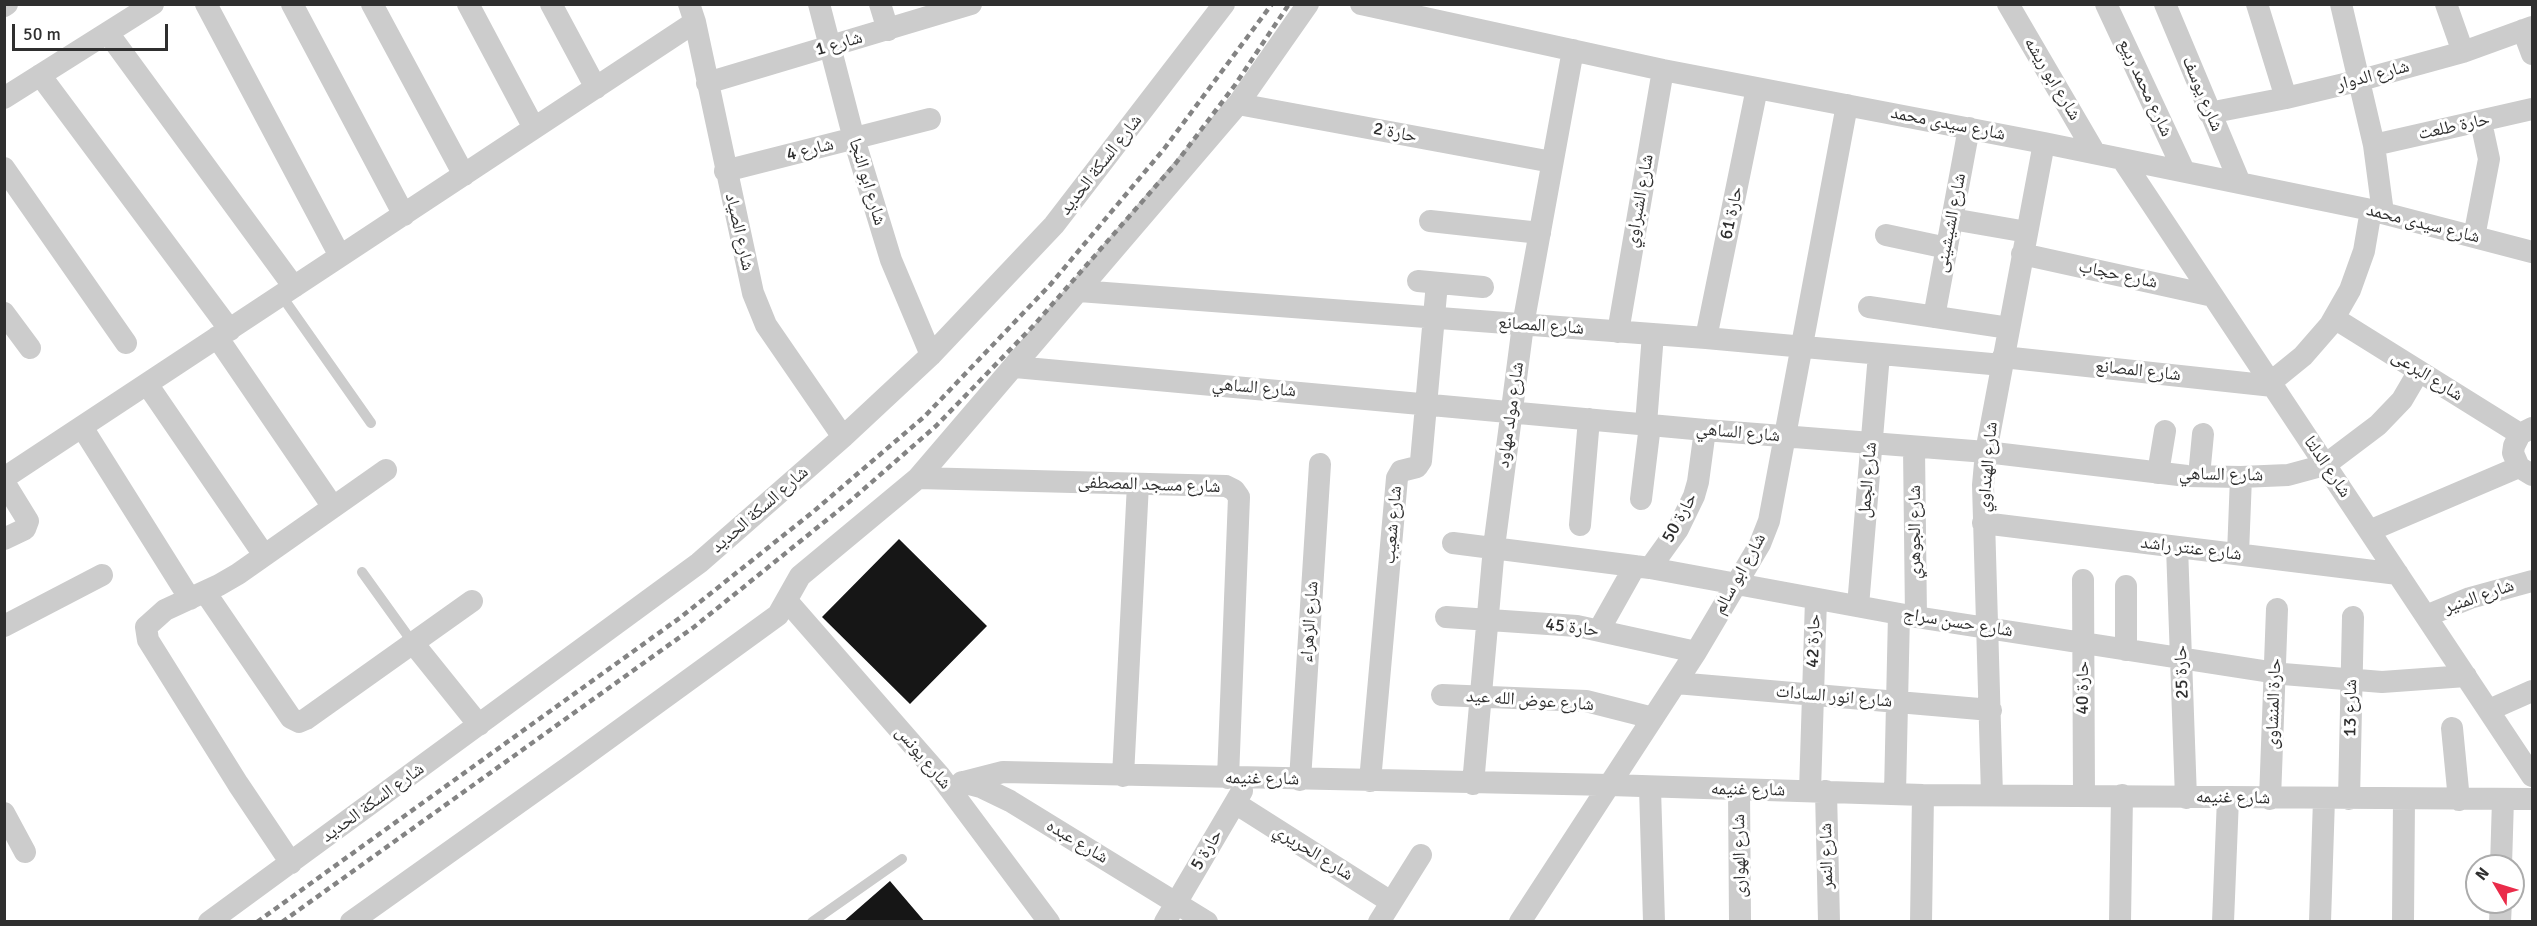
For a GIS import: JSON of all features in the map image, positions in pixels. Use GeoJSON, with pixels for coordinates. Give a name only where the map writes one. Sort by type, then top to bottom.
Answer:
{"type":"FeatureCollection","features":[{"type":"Feature","properties":{"kind":"street"},"geometry":{"type":"LineString","coordinates":[[4,98],[153,4]]}},
{"type":"Feature","properties":{"kind":"street"},"geometry":{"type":"LineString","coordinates":[[206,4],[340,256]]}},
{"type":"Feature","properties":{"kind":"street"},"geometry":{"type":"LineString","coordinates":[[292,4],[404,215]]}},
{"type":"Feature","properties":{"kind":"street"},"geometry":{"type":"LineString","coordinates":[[372,4],[464,175]]}},
{"type":"Feature","properties":{"kind":"street"},"geometry":{"type":"LineString","coordinates":[[468,4],[534,128]]}},
{"type":"Feature","properties":{"kind":"street"},"geometry":{"type":"LineString","coordinates":[[551,4],[596,88]]}},
{"type":"Feature","properties":{"kind":"street","name":"شارع ابو النجا"},"geometry":{"type":"LineString","coordinates":[[819,4],[854,139],[891,260],[931,355]]}},
{"type":"Feature","properties":{"kind":"street"},"geometry":{"type":"LineString","coordinates":[[880,4],[888,30]]}},
{"type":"Feature","properties":{"kind":"street","name":"شارع 1"},"geometry":{"type":"LineString","coordinates":[[707,82],[971,4]]}},
{"type":"Feature","properties":{"kind":"street","name":"شارع السكة الحديد"},"geometry":{"type":"LineString","coordinates":[[209,921],[699,563],[843,437],[931,355],[1054,225],[1224,4]]}},
{"type":"Feature","properties":{"kind":"street"},"geometry":{"type":"LineString","coordinates":[[351,921],[573,764],[777,615],[800,576],[918,478],[1015,367],[1238,104],[1308,4]]}},
{"type":"Feature","properties":{"kind":"street","name":"شارع سيدى محمد"},"geometry":{"type":"LineString","coordinates":[[1362,4],[1663,70],[2096,153],[2377,211],[2532,252]]}},
{"type":"Feature","properties":{"kind":"street","name":"شارع ابو ريشه"},"geometry":{"type":"LineString","coordinates":[[2008,4],[2096,153]]}},
{"type":"Feature","properties":{"kind":"street","name":"شارع محمد ربيع"},"geometry":{"type":"LineString","coordinates":[[2106,4],[2184,171]]}},
{"type":"Feature","properties":{"kind":"street","name":"شارع يوسف"},"geometry":{"type":"LineString","coordinates":[[2166,4],[2209,113],[2240,183]]}},
{"type":"Feature","properties":{"kind":"street"},"geometry":{"type":"LineString","coordinates":[[2257,4],[2286,98]]}},
{"type":"Feature","properties":{"kind":"street"},"geometry":{"type":"LineString","coordinates":[[2272,384],[2303,357],[2334,318],[2350,290],[2377,211],[2374,145],[2361,80],[2341,4]]}},
{"type":"Feature","properties":{"kind":"street"},"geometry":{"type":"LineString","coordinates":[[2446,4],[2463,52]]}},
{"type":"Feature","properties":{"kind":"street"},"geometry":{"type":"LineString","coordinates":[[4,539],[25,529],[28,521],[4,480],[596,88],[692,14]]}},
{"type":"Feature","properties":{"kind":"street","name":"شارع الصياد"},"geometry":{"type":"LineString","coordinates":[[692,14],[753,293],[766,325],[843,437]]}},
{"type":"Feature","properties":{"kind":"street"},"geometry":{"type":"LineString","coordinates":[[2528,29],[2532,54]]}},
{"type":"Feature","properties":{"kind":"street","name":"شارع الدوار"},"geometry":{"type":"LineString","coordinates":[[2209,113],[2361,80],[2463,52],[2528,29]]}},
{"type":"Feature","properties":{"kind":"street"},"geometry":{"type":"LineString","coordinates":[[108,33],[288,291]]}},
{"type":"Feature","properties":{"kind":"street","name":"شارع مولد مهاود"},"geometry":{"type":"LineString","coordinates":[[1473,784],[1494,547],[1523,325],[1573,50]]}},
{"type":"Feature","properties":{"kind":"street","name":"شارع الشبراوي"},"geometry":{"type":"LineString","coordinates":[[1618,332],[1663,70]]}},
{"type":"Feature","properties":{"kind":"street"},"geometry":{"type":"LineString","coordinates":[[40,75],[223,334],[333,507]]}},
{"type":"Feature","properties":{"kind":"street","name":"حارة 61"},"geometry":{"type":"LineString","coordinates":[[1706,338],[1758,88]]}},
{"type":"Feature","properties":{"kind":"street","name":"حارة 2"},"geometry":{"type":"LineString","coordinates":[[1238,104],[1552,162]]}},
{"type":"Feature","properties":{"kind":"street","name":"شارع ابو سالم"},"geometry":{"type":"LineString","coordinates":[[1529,918],[1610,785],[1696,652],[1760,544],[1769,521],[1846,105]]}},
{"type":"Feature","properties":{"kind":"street","name":"حارة طلعت"},"geometry":{"type":"LineString","coordinates":[[2374,145],[2481,122],[2531,115]]}},
{"type":"Feature","properties":{"kind":"street","name":"شارع 4"},"geometry":{"type":"LineString","coordinates":[[725,171],[930,119]]}},
{"type":"Feature","properties":{"kind":"street"},"geometry":{"type":"LineString","coordinates":[[2474,237],[2488,159],[2481,122]]}},
{"type":"Feature","properties":{"kind":"street","name":"شارع الشيشينى"},"geometry":{"type":"LineString","coordinates":[[1934,317],[1969,128]]}},
{"type":"Feature","properties":{"kind":"street","name":"شارع الهنداوي"},"geometry":{"type":"LineString","coordinates":[[1992,795],[1991,710],[1983,523],[1986,452],[2044,143]]}},
{"type":"Feature","properties":{"kind":"street","name":"شارع الدلتا"},"geometry":{"type":"LineString","coordinates":[[2122,159],[2532,776]]}},
{"type":"Feature","properties":{"kind":"street"},"geometry":{"type":"LineString","coordinates":[[4,168],[126,343]]}},
{"type":"Feature","properties":{"kind":"street","name":"شارع حجاب"},"geometry":{"type":"LineString","coordinates":[[1952,219],[2025,243],[2213,296]]}},
{"type":"Feature","properties":{"kind":"street"},"geometry":{"type":"LineString","coordinates":[[1430,221],[1540,233]]}},
{"type":"Feature","properties":{"kind":"street"},"geometry":{"type":"LineString","coordinates":[[1886,235],[1947,248]]}},
{"type":"Feature","properties":{"kind":"street","name":"شارع شعيب"},"geometry":{"type":"LineString","coordinates":[[1370,781],[1397,478],[1401,471],[1417,467],[1421,461],[1434,318],[1428,282],[1483,287]]}},
{"type":"Feature","properties":{"kind":"street","name":"شارع المصانع"},"geometry":{"type":"LineString","coordinates":[[1079,291],[1706,338],[1879,354],[2003,361],[2272,384]]}},
{"type":"Feature","properties":{"kind":"street"},"geometry":{"type":"LineString","coordinates":[[1869,307],[2008,328]]}},
{"type":"Feature","properties":{"kind":"street"},"geometry":{"type":"LineString","coordinates":[[4,313],[30,348]]}},
{"type":"Feature","properties":{"kind":"street","name":"شارع البرعى"},"geometry":{"type":"LineString","coordinates":[[2334,318],[2419,371],[2526,431]]}},
{"type":"Feature","properties":{"kind":"street"},"geometry":{"type":"LineString","coordinates":[[1641,499],[1653,334]]}},
{"type":"Feature","properties":{"kind":"street","name":"شارع الجمل"},"geometry":{"type":"LineString","coordinates":[[1858,606],[1879,354]]}},
{"type":"Feature","properties":{"kind":"street","name":"شارع الساهي"},"geometry":{"type":"LineString","coordinates":[[1015,367],[1705,430],[1986,452],[2199,477],[2288,475],[2325,465],[2378,426],[2402,400],[2419,371]]}},
{"type":"Feature","properties":{"kind":"street"},"geometry":{"type":"LineString","coordinates":[[147,384],[264,555]]}},
{"type":"Feature","properties":{"kind":"street"},"geometry":{"type":"LineString","coordinates":[[1580,525],[1589,419]]}},
{"type":"Feature","properties":{"kind":"street"},"geometry":{"type":"LineString","coordinates":[[82,427],[197,595],[291,718],[299,722],[472,601]]}},
{"type":"Feature","properties":{"kind":"street","name":"حارة 50"},"geometry":{"type":"LineString","coordinates":[[1599,630],[1643,567],[1677,529],[1694,496],[1698,482],[1705,430]]}},
{"type":"Feature","properties":{"kind":"street"},"geometry":{"type":"LineString","coordinates":[[2158,473],[2164,431]]}},
{"type":"Feature","properties":{"kind":"street"},"geometry":{"type":"LineString","coordinates":[[2369,531],[2526,471],[2515,460],[2514,446],[2526,431]]}},
{"type":"Feature","properties":{"kind":"street"},"geometry":{"type":"LineString","coordinates":[[2199,477],[2203,434]]}},
{"type":"Feature","properties":{"kind":"street","name":"شارع الجوهري"},"geometry":{"type":"LineString","coordinates":[[1895,793],[1897,702],[1907,615],[1914,448]]}},
{"type":"Feature","properties":{"kind":"street","name":"شارع الزهراء"},"geometry":{"type":"LineString","coordinates":[[1300,780],[1320,464]]}},
{"type":"Feature","properties":{"kind":"street"},"geometry":{"type":"LineString","coordinates":[[291,863],[238,784],[146,636],[146,627],[165,610],[232,578],[386,470]]}},
{"type":"Feature","properties":{"kind":"street"},"geometry":{"type":"LineString","coordinates":[[2238,554],[2241,477]]}},
{"type":"Feature","properties":{"kind":"street","name":"شارع مسجد المصطفى"},"geometry":{"type":"LineString","coordinates":[[918,478],[1226,486],[1234,490],[1239,497],[1239,778]]}},
{"type":"Feature","properties":{"kind":"street"},"geometry":{"type":"LineString","coordinates":[[1123,776],[1138,484]]}},
{"type":"Feature","properties":{"kind":"street","name":"شارع عنتر راشد"},"geometry":{"type":"LineString","coordinates":[[1983,523],[2398,574]]}},
{"type":"Feature","properties":{"kind":"street","name":"شارع حسن سراج"},"geometry":{"type":"LineString","coordinates":[[1453,543],[1643,567],[1907,615],[2275,673],[2352,680],[2408,681],[2466,676]]}},
{"type":"Feature","properties":{"kind":"street","name":"حارة 25"},"geometry":{"type":"LineString","coordinates":[[2177,547],[2186,798]]}},
{"type":"Feature","properties":{"kind":"street"},"geometry":{"type":"LineString","coordinates":[[4,626],[102,575]]}},
{"type":"Feature","properties":{"kind":"street","name":"حارة 40"},"geometry":{"type":"LineString","coordinates":[[2083,580],[2084,796]]}},
{"type":"Feature","properties":{"kind":"street","name":"شارع المنير"},"geometry":{"type":"LineString","coordinates":[[2426,616],[2470,598],[2532,581]]}},
{"type":"Feature","properties":{"kind":"street"},"geometry":{"type":"LineString","coordinates":[[2126,586],[2126,650]]}},
{"type":"Feature","properties":{"kind":"street","name":"حارة 42"},"geometry":{"type":"LineString","coordinates":[[1816,599],[1812,695],[1818,791]]}},
{"type":"Feature","properties":{"kind":"street","name":"شارع يونس"},"geometry":{"type":"LineString","coordinates":[[787,601],[940,776],[1049,921]]}},
{"type":"Feature","properties":{"kind":"street","name":"حارة المنشاوى"},"geometry":{"type":"LineString","coordinates":[[2270,799],[2277,609]]}},
{"type":"Feature","properties":{"kind":"street","name":"حارة 45"},"geometry":{"type":"LineString","coordinates":[[1446,617],[1577,626],[1696,652]]}},
{"type":"Feature","properties":{"kind":"street","name":"شارع 13"},"geometry":{"type":"LineString","coordinates":[[2349,799],[2353,617]]}},
{"type":"Feature","properties":{"kind":"street"},"geometry":{"type":"LineString","coordinates":[[413,643],[479,725]]}},
{"type":"Feature","properties":{"kind":"street","name":"شارع انور السادات"},"geometry":{"type":"LineString","coordinates":[[1676,683],[1991,710]]}},
{"type":"Feature","properties":{"kind":"street"},"geometry":{"type":"LineString","coordinates":[[2489,710],[2532,691]]}},
{"type":"Feature","properties":{"kind":"street","name":"شارع عوض الله عيد"},"geometry":{"type":"LineString","coordinates":[[1442,695],[1586,701],[1653,718]]}},
{"type":"Feature","properties":{"kind":"street"},"geometry":{"type":"LineString","coordinates":[[2452,728],[2459,800]]}},
{"type":"Feature","properties":{"kind":"street","name":"شارع غنيمه"},"geometry":{"type":"LineString","coordinates":[[964,782],[1003,772],[1473,784],[1610,785],[1923,795],[2532,800]]}},
{"type":"Feature","properties":{"kind":"street","name":"شارع عبده"},"geometry":{"type":"LineString","coordinates":[[940,776],[964,782],[1010,801],[1170,912],[1208,921]]}},
{"type":"Feature","properties":{"kind":"street","name":"حارة 5"},"geometry":{"type":"LineString","coordinates":[[1170,912],[1235,803],[1239,778]]}},
{"type":"Feature","properties":{"kind":"street"},"geometry":{"type":"LineString","coordinates":[[1650,788],[1654,921]]}},
{"type":"Feature","properties":{"kind":"street","name":"شارع الهوارى"},"geometry":{"type":"LineString","coordinates":[[1739,790],[1740,921]]}},
{"type":"Feature","properties":{"kind":"street","name":"شارع النمر"},"geometry":{"type":"LineString","coordinates":[[1818,791],[1829,921]]}},
{"type":"Feature","properties":{"kind":"street"},"geometry":{"type":"LineString","coordinates":[[1921,921],[1923,795]]}},
{"type":"Feature","properties":{"kind":"street"},"geometry":{"type":"LineString","coordinates":[[2120,921],[2122,795]]}},
{"type":"Feature","properties":{"kind":"street"},"geometry":{"type":"LineString","coordinates":[[2223,921],[2228,798]]}},
{"type":"Feature","properties":{"kind":"street"},"geometry":{"type":"LineString","coordinates":[[2320,921],[2324,799]]}},
{"type":"Feature","properties":{"kind":"street"},"geometry":{"type":"LineString","coordinates":[[2403,921],[2404,799]]}},
{"type":"Feature","properties":{"kind":"street"},"geometry":{"type":"LineString","coordinates":[[2501,854],[2503,799]]}},
{"type":"Feature","properties":{"kind":"street","name":"شارع الحريري"},"geometry":{"type":"LineString","coordinates":[[1235,803],[1391,902]]}},
{"type":"Feature","properties":{"kind":"street"},"geometry":{"type":"LineString","coordinates":[[4,813],[26,852]]}},
{"type":"Feature","properties":{"kind":"street"},"geometry":{"type":"LineString","coordinates":[[1379,921],[1421,855]]}},
{"type":"Feature","properties":{"kind":"lane"},"geometry":{"type":"LineString","coordinates":[[288,291],[371,423]]}},
{"type":"Feature","properties":{"kind":"lane"},"geometry":{"type":"LineString","coordinates":[[362,572],[413,643]]}},
{"type":"Feature","properties":{"kind":"lane"},"geometry":{"type":"LineString","coordinates":[[812,921],[902,859]]}},
{"type":"Feature","properties":{"kind":"building"},"geometry":{"type":"Polygon","coordinates":[[[899,539],[987,626],[910,704],[822,617],[899,539]]]}},
{"type":"Feature","properties":{"kind":"building"},"geometry":{"type":"Polygon","coordinates":[[[890,881],[925,922],[843,922],[890,881]]]}},
{"type":"Feature","properties":{"kind":"railway"},"geometry":{"type":"LineString","coordinates":[[257,922],[681,617],[814,511],[925,416],[1050,285],[1164,149],[1272,4]]}},
{"type":"Feature","properties":{"kind":"railway"},"geometry":{"type":"LineString","coordinates":[[282,922],[694,627],[849,502],[936,426],[1035,324],[1176,163],[1235,85],[1289,4]]}}]}
